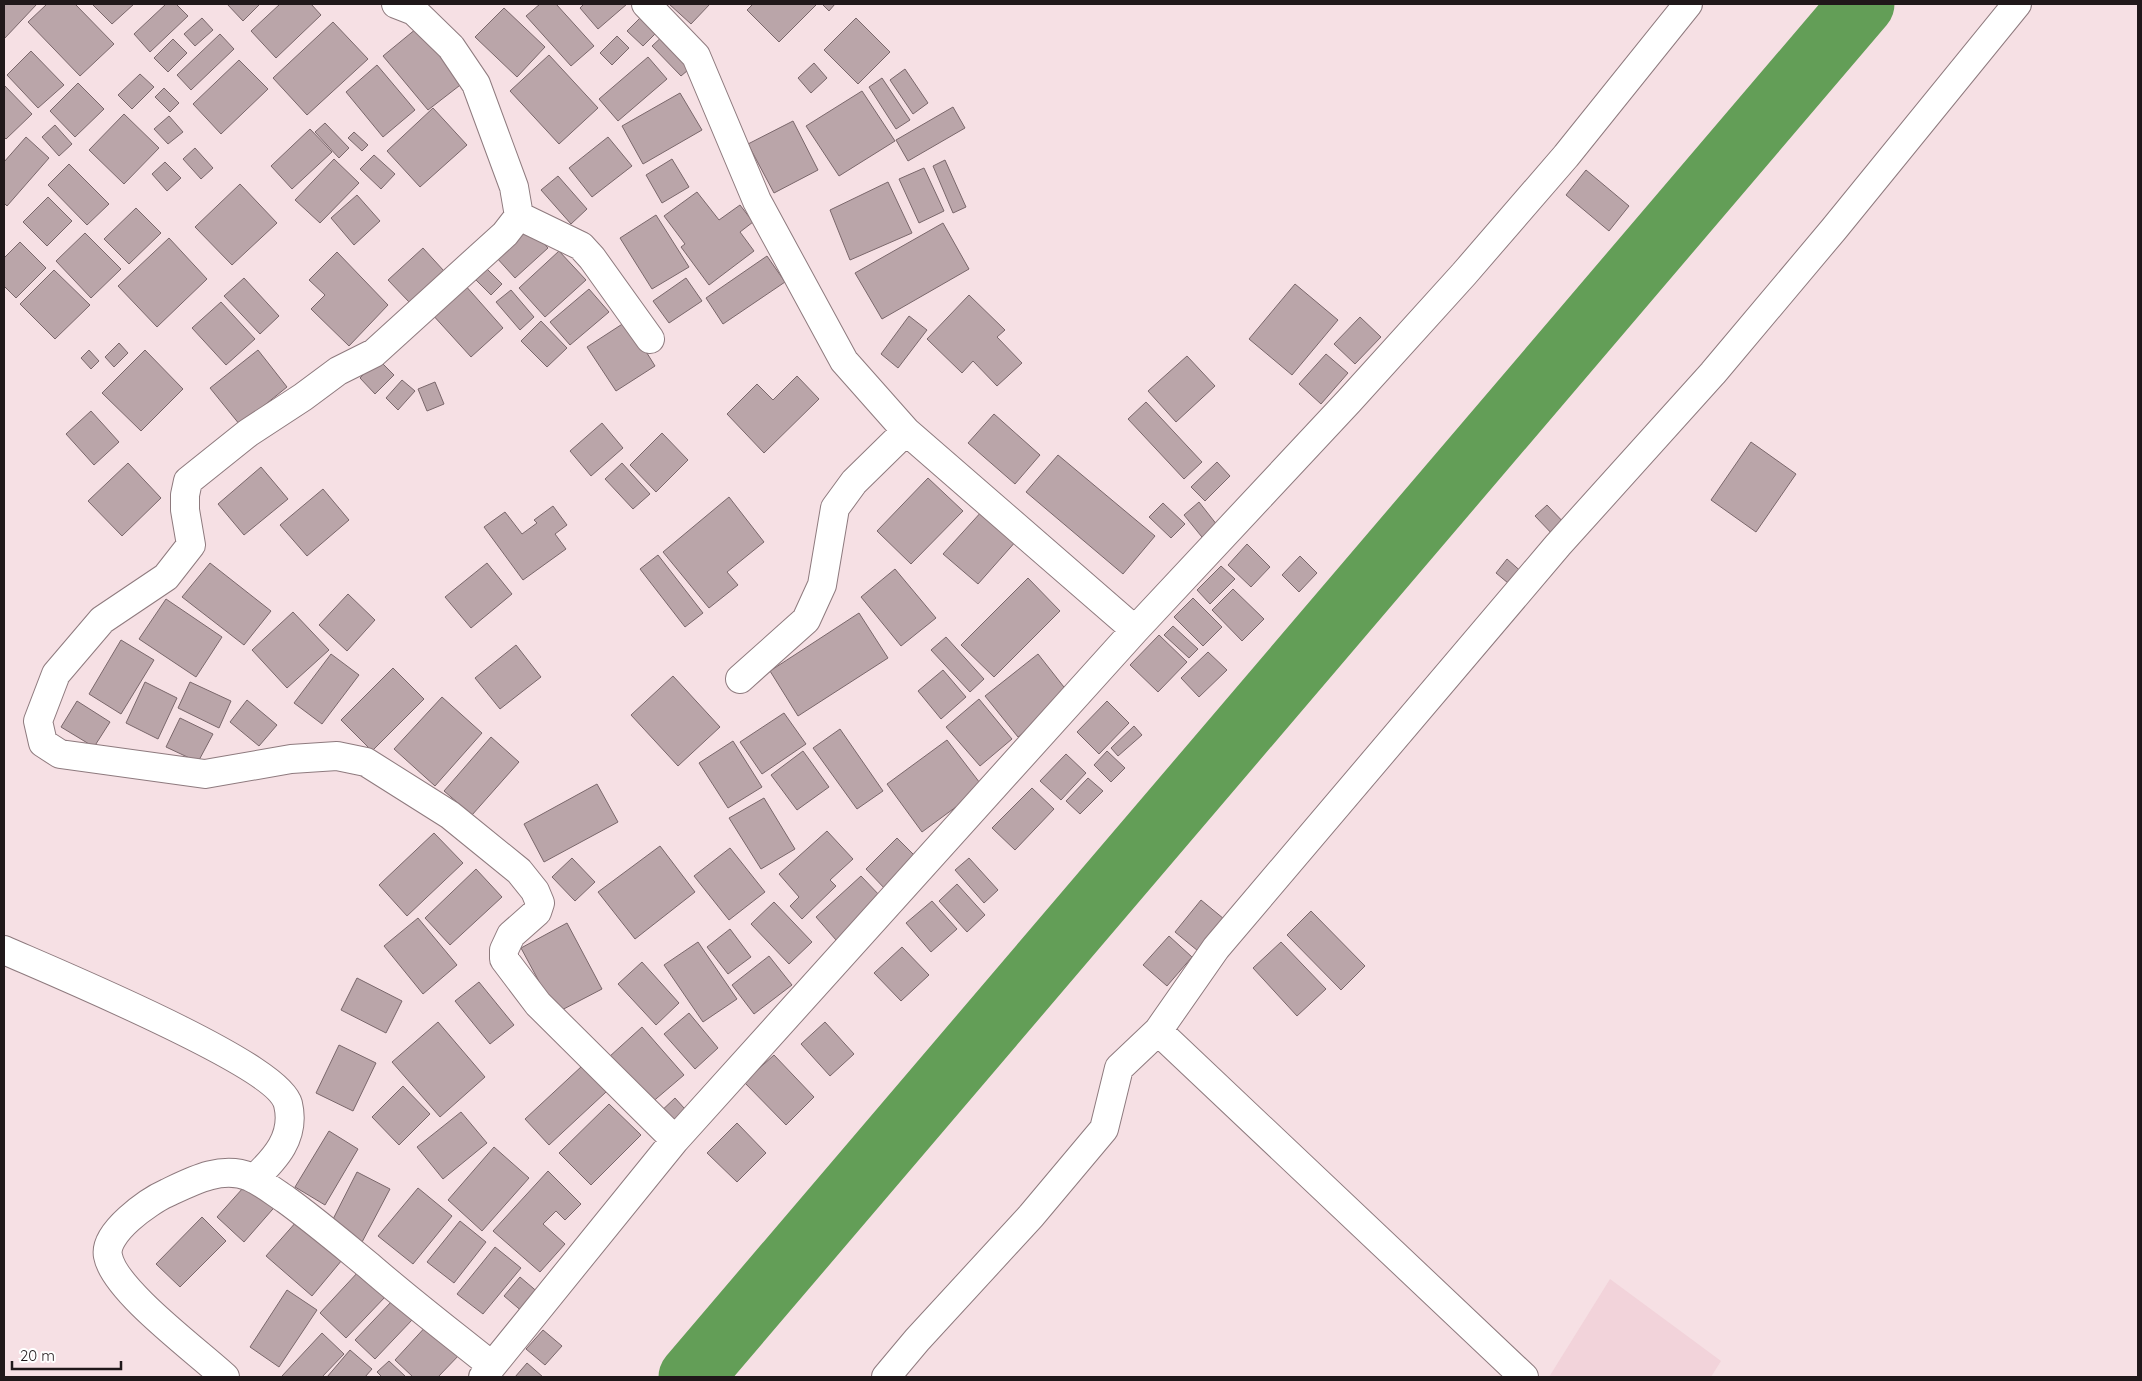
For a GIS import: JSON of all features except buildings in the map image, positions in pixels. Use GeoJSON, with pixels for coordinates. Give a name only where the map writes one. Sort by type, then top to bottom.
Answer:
{"type":"FeatureCollection","features":[{"type":"Feature","properties":{"kind":"street"},"geometry":{"type":"LineString","coordinates":[[396,4],[414,11],[451,47],[476,84],[514,186],[519,216],[505,234],[374,353],[338,370],[303,397],[248,433],[188,481],[185,495],[185,510],[191,545],[166,578],[102,620],[56,674],[38,721],[43,743],[60,754],[205,774],[290,759],[337,756],[366,762],[450,815],[519,871],[536,890],[540,903],[537,912],[511,935],[504,950],[504,959],[538,1004],[676,1140]]}},
{"type":"Feature","properties":{"kind":"street"},"geometry":{"type":"LineString","coordinates":[[646,4],[696,56],[758,201],[844,361],[906,431],[1135,630]]}},
{"type":"Feature","properties":{"kind":"street"},"geometry":{"type":"LineString","coordinates":[[225,1377],[158,1318],[114,1273],[107,1254],[119,1228],[138,1211],[162,1195],[203,1176],[228,1174],[248,1176],[265,1185],[326,1231],[487,1371],[676,1140],[1135,630],[1349,401],[1464,274],[1566,156],[1688,4]]}},
{"type":"Feature","properties":{"kind":"street"},"geometry":{"type":"LineString","coordinates":[[886,1377],[917,1340],[1031,1216],[1104,1129],[1119,1068],[1158,1031],[1216,948],[1558,545],[1713,373],[1834,229],[2018,4]]}},
{"type":"Feature","properties":{"kind":"street"},"geometry":{"type":"LineString","coordinates":[[519,216],[581,246],[592,258],[650,339]]}},
{"type":"Feature","properties":{"kind":"street"},"geometry":{"type":"LineString","coordinates":[[740,679],[806,620],[822,585],[834,508],[854,482],[906,431]]}},
{"type":"Feature","properties":{"kind":"street"},"geometry":{"type":"LineString","coordinates":[[4,950],[167,1022],[269,1081],[288,1103],[289,1124],[284,1144],[276,1157],[254,1179]]}},
{"type":"Feature","properties":{"kind":"street"},"geometry":{"type":"LineString","coordinates":[[1158,1031],[1524,1377]]}},
{"type":"Feature","properties":{"kind":"shaded area"},"geometry":{"type":"Polygon","coordinates":[[[1610,1279],[1721,1361],[1711,1377],[1549,1377],[1610,1279]]]}},
{"type":"Feature","properties":{"kind":"waterway"},"geometry":{"type":"LineString","coordinates":[[691,1377],[1862,4]]}}]}
